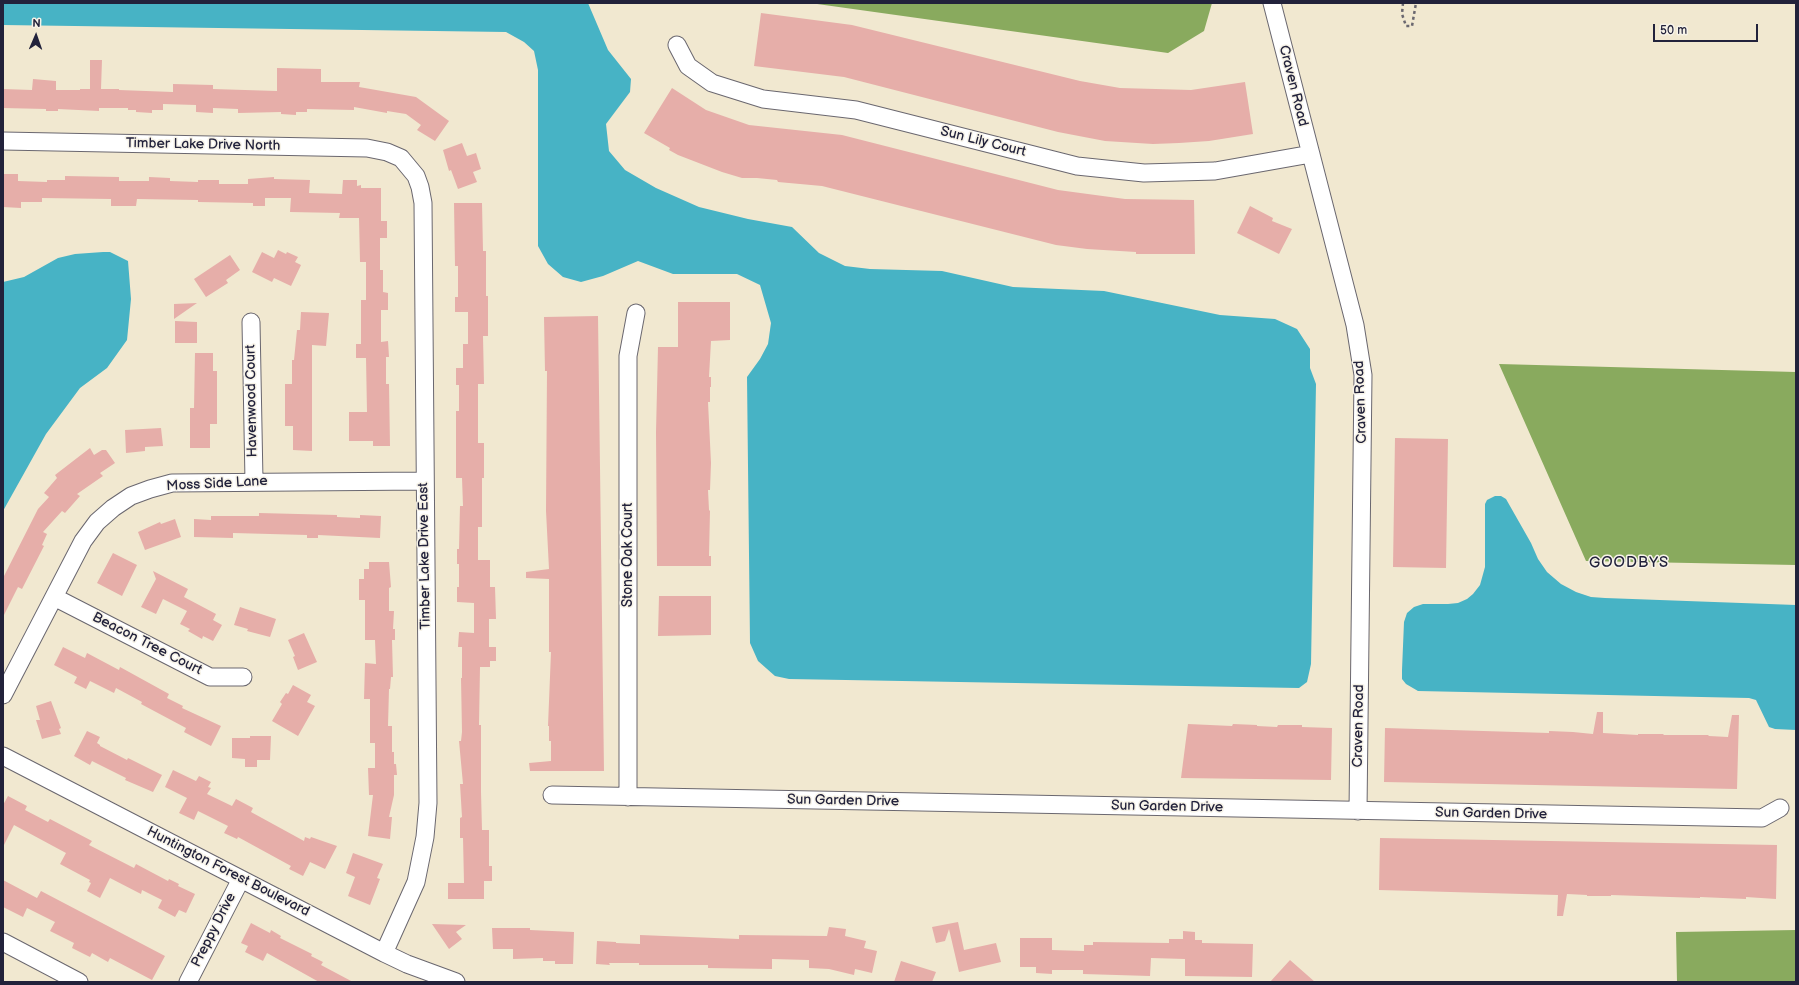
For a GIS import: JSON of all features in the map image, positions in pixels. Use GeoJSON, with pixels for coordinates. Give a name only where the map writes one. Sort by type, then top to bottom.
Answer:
{"type":"FeatureCollection","features":[{"type":"Feature","properties":{"kind":"street","name":"Craven Road"},"geometry":{"type":"LineString","coordinates":[[1272,3],[1355,325],[1363,374],[1358,811]]}},
{"type":"Feature","properties":{"kind":"street","name":"Sun Lily Court"},"geometry":{"type":"LineString","coordinates":[[676,45],[688,66],[712,82],[763,99],[856,110],[1077,166],[1144,173],[1215,171],[1311,154]]}},
{"type":"Feature","properties":{"kind":"street","name":"Timber Lake Drive North"},"geometry":{"type":"LineString","coordinates":[[3,141],[367,148],[387,152],[400,158]]}},
{"type":"Feature","properties":{"kind":"street","name":"Timber Lake Drive East"},"geometry":{"type":"LineString","coordinates":[[384,953],[416,882],[425,837],[428,803],[423,203],[420,186],[416,176],[400,158]]}},
{"type":"Feature","properties":{"kind":"street","name":"Stone Oak Court"},"geometry":{"type":"LineString","coordinates":[[628,797],[628,356],[636,313]]}},
{"type":"Feature","properties":{"kind":"street","name":"Havenwood Court"},"geometry":{"type":"LineString","coordinates":[[251,322],[254,481]]}},
{"type":"Feature","properties":{"kind":"street","name":"Moss Side Lane"},"geometry":{"type":"LineString","coordinates":[[3,695],[83,541],[97,522],[113,508],[131,496],[172,483],[254,481],[425,481]]}},
{"type":"Feature","properties":{"kind":"street","name":"Beacon Tree Court"},"geometry":{"type":"LineString","coordinates":[[54,597],[210,677],[243,677]]}},
{"type":"Feature","properties":{"kind":"street","name":"Huntington Forest Boulevard"},"geometry":{"type":"LineString","coordinates":[[3,756],[384,953],[407,964],[456,982]]}},
{"type":"Feature","properties":{"kind":"street","name":"Sun Garden Drive"},"geometry":{"type":"LineString","coordinates":[[552,795],[1762,818],[1780,808]]}},
{"type":"Feature","properties":{"kind":"street","name":"Preppy Drive"},"geometry":{"type":"LineString","coordinates":[[188,982],[241,879]]}},
{"type":"Feature","properties":{"kind":"street"},"geometry":{"type":"LineString","coordinates":[[3,942],[79,982]]}},
{"type":"Feature","properties":{"kind":"path"},"geometry":{"type":"LineString","coordinates":[[1403,3],[1402,14],[1406,26],[1412,26],[1416,3]]}},
{"type":"Feature","properties":{"kind":"green space"},"geometry":{"type":"Polygon","coordinates":[[[810,3],[1212,3],[1204,31],[1168,53],[810,3]]]}},
{"type":"Feature","properties":{"kind":"green space"},"geometry":{"type":"Polygon","coordinates":[[[1499,364],[1796,372],[1796,565],[1586,561],[1499,364]]]}},
{"type":"Feature","properties":{"kind":"green space"},"geometry":{"type":"Polygon","coordinates":[[[1796,930],[1796,982],[1677,982],[1676,932],[1796,930]]]}},
{"type":"Feature","properties":{"kind":"water"},"geometry":{"type":"Polygon","coordinates":[[[3,3],[588,3],[608,50],[631,79],[630,92],[606,124],[609,151],[625,170],[656,188],[699,207],[748,219],[792,227],[819,253],[845,266],[870,269],[942,271],[1013,287],[1104,291],[1220,315],[1275,319],[1297,329],[1310,349],[1310,368],[1316,384],[1311,664],[1307,682],[1299,688],[789,679],[775,676],[758,661],[750,643],[747,377],[760,359],[768,344],[771,323],[760,285],[737,274],[673,274],[638,261],[603,276],[581,282],[563,277],[548,264],[538,246],[538,70],[534,51],[524,42],[506,32],[3,25],[3,3]]]}},
{"type":"Feature","properties":{"kind":"water"},"geometry":{"type":"Polygon","coordinates":[[[110,252],[128,261],[131,299],[127,340],[107,368],[80,388],[46,434],[3,511],[3,282],[24,277],[58,258],[75,254],[110,252]]]}},
{"type":"Feature","properties":{"kind":"water"},"geometry":{"type":"Polygon","coordinates":[[[1495,496],[1501,496],[1506,499],[1531,543],[1538,559],[1547,572],[1561,584],[1576,592],[1591,597],[1605,598],[1796,605],[1796,730],[1775,729],[1769,727],[1756,700],[1749,698],[1418,691],[1406,684],[1402,679],[1402,670],[1404,622],[1407,613],[1414,607],[1423,604],[1458,603],[1467,599],[1480,585],[1485,567],[1485,504],[1487,500],[1495,496]]]}},
{"type":"Feature","properties":{"kind":"building"},"geometry":{"type":"Polygon","coordinates":[[[761,13],[852,25],[1080,81],[1120,88],[1191,90],[1245,82],[1253,134],[1209,141],[1179,143],[1153,144],[1105,141],[1058,132],[844,77],[754,66],[761,13]]]}},
{"type":"Feature","properties":{"kind":"building"},"geometry":{"type":"Polygon","coordinates":[[[90,60],[102,60],[101,89],[119,90],[173,92],[173,84],[213,85],[213,89],[277,91],[277,68],[321,69],[321,82],[360,82],[359,87],[416,97],[449,121],[435,141],[417,130],[421,125],[406,114],[387,111],[387,113],[354,107],[354,110],[307,109],[307,112],[296,112],[296,115],[281,114],[281,112],[238,113],[238,109],[213,108],[213,113],[196,112],[196,105],[163,104],[163,110],[152,110],[152,113],[136,112],[136,110],[128,110],[128,108],[99,108],[99,111],[58,109],[58,111],[46,111],[46,109],[3,108],[3,89],[32,90],[33,79],[56,81],[56,90],[90,89],[90,60]]]}},
{"type":"Feature","properties":{"kind":"building"},"geometry":{"type":"Polygon","coordinates":[[[672,88],[706,110],[749,125],[842,135],[1058,190],[1125,199],[1194,200],[1195,254],[1136,254],[1136,252],[1087,249],[1056,245],[822,186],[778,182],[777,180],[757,178],[742,178],[722,172],[678,155],[669,150],[670,148],[644,133],[672,88]]]}},
{"type":"Feature","properties":{"kind":"building"},"geometry":{"type":"Polygon","coordinates":[[[462,143],[467,156],[476,153],[481,169],[473,172],[477,182],[458,189],[451,170],[449,171],[443,150],[462,143]]]}},
{"type":"Feature","properties":{"kind":"building"},"geometry":{"type":"Polygon","coordinates":[[[3,174],[18,174],[18,181],[47,182],[47,180],[65,180],[65,176],[119,177],[119,181],[149,181],[149,177],[170,178],[170,181],[198,182],[198,180],[219,180],[219,184],[248,184],[248,179],[274,177],[274,179],[310,180],[309,193],[342,194],[343,180],[357,180],[357,186],[361,185],[361,188],[381,188],[381,221],[387,221],[387,238],[380,238],[380,270],[383,270],[383,292],[388,293],[388,310],[381,310],[381,342],[388,341],[389,357],[386,357],[386,384],[389,384],[390,446],[373,446],[373,441],[349,441],[349,412],[367,412],[366,358],[356,358],[356,344],[361,344],[361,300],[366,300],[366,262],[360,262],[359,218],[339,218],[340,213],[290,212],[291,198],[265,198],[265,206],[253,206],[253,203],[137,199],[136,206],[111,206],[111,199],[42,198],[42,202],[21,202],[21,208],[3,207],[3,174]]]}},
{"type":"Feature","properties":{"kind":"building"},"geometry":{"type":"Polygon","coordinates":[[[454,203],[482,203],[483,251],[486,251],[486,296],[488,296],[488,336],[483,336],[484,384],[478,384],[478,443],[484,443],[484,478],[482,478],[482,527],[478,527],[478,560],[490,560],[490,587],[495,587],[496,619],[489,619],[489,647],[496,647],[496,661],[490,661],[490,667],[480,667],[479,725],[481,725],[482,830],[489,830],[489,866],[492,866],[492,881],[484,881],[484,899],[448,899],[448,883],[464,883],[463,838],[460,838],[460,818],[462,817],[460,784],[463,784],[459,741],[461,741],[462,732],[462,647],[458,647],[459,632],[474,633],[474,603],[457,602],[457,587],[459,587],[459,564],[457,564],[457,549],[459,549],[460,506],[463,506],[462,478],[456,478],[456,411],[459,411],[459,385],[456,385],[456,368],[463,368],[463,344],[468,344],[468,312],[455,312],[455,297],[458,297],[458,266],[455,266],[454,203]]]}},
{"type":"Feature","properties":{"kind":"building"},"geometry":{"type":"Polygon","coordinates":[[[1250,206],[1273,218],[1272,221],[1292,229],[1279,254],[1237,233],[1250,206]]]}},
{"type":"Feature","properties":{"kind":"building"},"geometry":{"type":"Polygon","coordinates":[[[278,250],[298,257],[295,262],[301,265],[291,286],[274,278],[272,282],[252,272],[262,252],[274,258],[278,250]]]}},
{"type":"Feature","properties":{"kind":"building"},"geometry":{"type":"Polygon","coordinates":[[[230,255],[240,270],[226,280],[228,283],[206,297],[194,279],[230,255]]]}},
{"type":"Feature","properties":{"kind":"building"},"geometry":{"type":"Polygon","coordinates":[[[678,302],[730,302],[730,340],[711,341],[709,377],[711,377],[711,387],[710,402],[708,402],[711,463],[710,490],[708,490],[710,511],[709,556],[711,556],[711,566],[657,566],[656,432],[658,347],[678,347],[678,302]]]}},
{"type":"Feature","properties":{"kind":"building"},"geometry":{"type":"Polygon","coordinates":[[[197,303],[174,319],[174,304],[197,303]]]}},
{"type":"Feature","properties":{"kind":"building"},"geometry":{"type":"Polygon","coordinates":[[[301,312],[329,313],[326,346],[312,345],[312,451],[293,450],[293,426],[285,426],[285,384],[292,384],[292,360],[294,360],[297,330],[300,330],[301,312]]]}},
{"type":"Feature","properties":{"kind":"building"},"geometry":{"type":"Polygon","coordinates":[[[598,316],[604,771],[530,771],[529,763],[551,761],[551,741],[549,741],[548,726],[551,652],[549,652],[549,579],[526,578],[526,572],[549,569],[546,511],[547,371],[545,371],[544,317],[598,316]]]}},
{"type":"Feature","properties":{"kind":"building"},"geometry":{"type":"Polygon","coordinates":[[[175,321],[197,322],[197,343],[175,343],[175,321]]]}},
{"type":"Feature","properties":{"kind":"building"},"geometry":{"type":"Polygon","coordinates":[[[195,353],[213,353],[213,371],[217,371],[217,424],[210,424],[210,448],[190,448],[190,408],[194,408],[195,353]]]}},
{"type":"Feature","properties":{"kind":"building"},"geometry":{"type":"Polygon","coordinates":[[[161,428],[163,446],[145,447],[145,451],[126,453],[125,430],[161,428]]]}},
{"type":"Feature","properties":{"kind":"building"},"geometry":{"type":"Polygon","coordinates":[[[1395,438],[1448,439],[1446,568],[1393,567],[1395,438]]]}},
{"type":"Feature","properties":{"kind":"building"},"geometry":{"type":"Polygon","coordinates":[[[90,448],[94,455],[102,450],[106,450],[115,463],[100,473],[103,476],[77,494],[80,496],[65,513],[62,511],[43,532],[47,534],[42,545],[44,546],[22,589],[18,587],[3,617],[3,578],[38,509],[49,497],[44,493],[57,478],[55,475],[90,448]]]}},
{"type":"Feature","properties":{"kind":"building"},"geometry":{"type":"Polygon","coordinates":[[[259,513],[337,515],[337,517],[360,518],[360,515],[381,516],[380,538],[318,535],[318,538],[307,538],[307,535],[233,533],[233,538],[194,537],[194,519],[211,520],[211,516],[259,516],[259,513]]]}},
{"type":"Feature","properties":{"kind":"building"},"geometry":{"type":"Polygon","coordinates":[[[175,519],[181,537],[145,550],[138,532],[160,522],[161,524],[175,519]]]}},
{"type":"Feature","properties":{"kind":"building"},"geometry":{"type":"Polygon","coordinates":[[[113,553],[137,565],[122,596],[97,583],[113,553]]]}},
{"type":"Feature","properties":{"kind":"building"},"geometry":{"type":"Polygon","coordinates":[[[369,562],[389,562],[391,587],[389,588],[389,611],[394,611],[393,629],[395,629],[395,640],[392,640],[393,677],[391,677],[389,689],[388,726],[392,726],[392,752],[394,752],[394,764],[396,764],[397,775],[394,775],[394,795],[389,817],[392,817],[390,839],[368,836],[373,795],[369,795],[368,768],[375,768],[375,743],[370,743],[370,699],[364,699],[365,663],[376,664],[375,640],[365,640],[365,600],[359,600],[359,579],[364,579],[364,569],[369,569],[369,562]]]}},
{"type":"Feature","properties":{"kind":"building"},"geometry":{"type":"Polygon","coordinates":[[[153,571],[188,589],[184,597],[216,614],[213,620],[222,625],[213,641],[203,636],[202,639],[188,631],[190,629],[180,624],[187,611],[163,599],[156,614],[141,607],[156,579],[153,571]]]}},
{"type":"Feature","properties":{"kind":"building"},"geometry":{"type":"Polygon","coordinates":[[[659,596],[711,596],[711,635],[658,636],[659,596]]]}},
{"type":"Feature","properties":{"kind":"building"},"geometry":{"type":"Polygon","coordinates":[[[240,607],[276,619],[270,637],[247,631],[248,629],[234,625],[240,607]]]}},
{"type":"Feature","properties":{"kind":"building"},"geometry":{"type":"Polygon","coordinates":[[[304,633],[317,662],[298,670],[293,657],[295,656],[288,640],[304,633]]]}},
{"type":"Feature","properties":{"kind":"building"},"geometry":{"type":"Polygon","coordinates":[[[63,647],[85,658],[87,653],[119,670],[120,667],[169,694],[167,698],[183,706],[182,708],[221,726],[211,746],[184,732],[186,728],[141,704],[142,702],[116,688],[114,693],[90,681],[86,689],[74,683],[77,677],[54,665],[63,647]]]}},
{"type":"Feature","properties":{"kind":"building"},"geometry":{"type":"Polygon","coordinates":[[[293,685],[311,695],[307,702],[315,706],[298,736],[272,721],[282,704],[280,702],[286,693],[288,694],[293,685]]]}},
{"type":"Feature","properties":{"kind":"building"},"geometry":{"type":"Polygon","coordinates":[[[51,701],[61,728],[59,729],[61,734],[42,739],[36,720],[40,720],[36,706],[51,701]]]}},
{"type":"Feature","properties":{"kind":"building"},"geometry":{"type":"Polygon","coordinates":[[[1597,712],[1603,712],[1603,733],[1638,735],[1708,735],[1728,737],[1732,715],[1739,715],[1737,789],[1384,782],[1385,728],[1549,733],[1549,731],[1593,734],[1597,712]]]}},
{"type":"Feature","properties":{"kind":"building"},"geometry":{"type":"Polygon","coordinates":[[[1188,724],[1232,726],[1233,724],[1277,727],[1278,725],[1302,725],[1302,727],[1332,728],[1331,780],[1181,778],[1188,724]]]}},
{"type":"Feature","properties":{"kind":"building"},"geometry":{"type":"Polygon","coordinates":[[[87,731],[100,737],[97,743],[100,746],[127,760],[128,758],[162,775],[153,792],[125,780],[126,778],[92,761],[90,765],[74,756],[87,731]]]}},
{"type":"Feature","properties":{"kind":"building"},"geometry":{"type":"Polygon","coordinates":[[[250,736],[271,736],[270,760],[257,760],[257,767],[245,767],[245,759],[232,758],[232,738],[250,738],[250,736]]]}},
{"type":"Feature","properties":{"kind":"building"},"geometry":{"type":"Polygon","coordinates":[[[173,770],[196,781],[199,776],[211,782],[208,787],[211,788],[207,794],[232,806],[236,799],[253,808],[251,812],[304,841],[305,837],[310,839],[311,837],[337,846],[325,869],[310,862],[303,876],[289,869],[291,866],[238,837],[237,839],[224,833],[228,826],[198,811],[194,820],[179,813],[187,798],[165,787],[173,770]]]}},
{"type":"Feature","properties":{"kind":"building"},"geometry":{"type":"Polygon","coordinates":[[[8,796],[27,806],[25,810],[48,822],[50,819],[92,841],[89,845],[134,868],[136,864],[168,881],[169,879],[179,884],[178,886],[195,894],[186,913],[179,910],[175,917],[158,908],[162,900],[142,890],[141,894],[110,878],[100,898],[87,891],[91,883],[89,882],[90,880],[60,864],[66,853],[14,825],[3,847],[3,805],[8,796]]]}},
{"type":"Feature","properties":{"kind":"building"},"geometry":{"type":"Polygon","coordinates":[[[1380,838],[1777,845],[1776,899],[1746,897],[1746,899],[1611,895],[1587,896],[1567,894],[1563,916],[1557,916],[1558,895],[1379,890],[1380,838]]]}},
{"type":"Feature","properties":{"kind":"building"},"geometry":{"type":"Polygon","coordinates":[[[353,853],[383,864],[377,878],[380,879],[370,905],[348,896],[355,877],[346,873],[353,853]]]}},
{"type":"Feature","properties":{"kind":"building"},"geometry":{"type":"Polygon","coordinates":[[[3,880],[37,898],[41,891],[165,956],[152,980],[110,958],[108,962],[92,953],[90,957],[72,948],[74,943],[50,931],[55,922],[27,908],[23,917],[3,907],[3,880]]]}},
{"type":"Feature","properties":{"kind":"building"},"geometry":{"type":"Polygon","coordinates":[[[958,922],[964,950],[996,943],[1001,962],[959,972],[949,929],[945,941],[936,943],[932,927],[958,922]]]}},
{"type":"Feature","properties":{"kind":"building"},"geometry":{"type":"Polygon","coordinates":[[[251,923],[270,933],[271,930],[281,936],[280,938],[312,954],[311,956],[323,962],[321,965],[353,982],[319,982],[267,953],[263,961],[245,952],[248,946],[241,943],[251,923]]]}},
{"type":"Feature","properties":{"kind":"building"},"geometry":{"type":"Polygon","coordinates":[[[432,924],[466,925],[456,932],[462,939],[449,949],[432,924]]]}},
{"type":"Feature","properties":{"kind":"building"},"geometry":{"type":"Polygon","coordinates":[[[829,927],[846,929],[845,936],[866,941],[864,948],[877,951],[872,973],[855,969],[854,975],[829,969],[809,968],[809,960],[772,959],[772,969],[708,968],[708,965],[639,965],[639,963],[609,963],[610,965],[596,964],[597,941],[640,944],[640,935],[739,939],[739,935],[827,936],[829,927]]]}},
{"type":"Feature","properties":{"kind":"building"},"geometry":{"type":"Polygon","coordinates":[[[492,928],[530,928],[530,930],[574,932],[573,964],[555,964],[555,961],[543,961],[543,958],[513,959],[513,949],[493,949],[492,928]]]}},
{"type":"Feature","properties":{"kind":"building"},"geometry":{"type":"Polygon","coordinates":[[[1183,931],[1195,932],[1195,940],[1202,940],[1202,943],[1253,944],[1252,977],[1185,976],[1185,959],[1151,958],[1150,976],[1083,974],[1083,970],[1052,970],[1052,974],[1036,973],[1036,967],[1020,967],[1020,938],[1052,938],[1052,950],[1084,951],[1084,945],[1093,945],[1093,942],[1169,943],[1169,939],[1183,939],[1183,931]]]}},
{"type":"Feature","properties":{"kind":"building"},"geometry":{"type":"Polygon","coordinates":[[[1290,960],[1315,982],[1270,982],[1290,960]]]}},
{"type":"Feature","properties":{"kind":"building"},"geometry":{"type":"Polygon","coordinates":[[[901,961],[936,972],[932,982],[894,982],[901,961]]]}},
{"type":"Feature","properties":{"kind":"district","name":"GOODBYS"},"geometry":{"type":"Point","coordinates":[1629,563]}}]}
